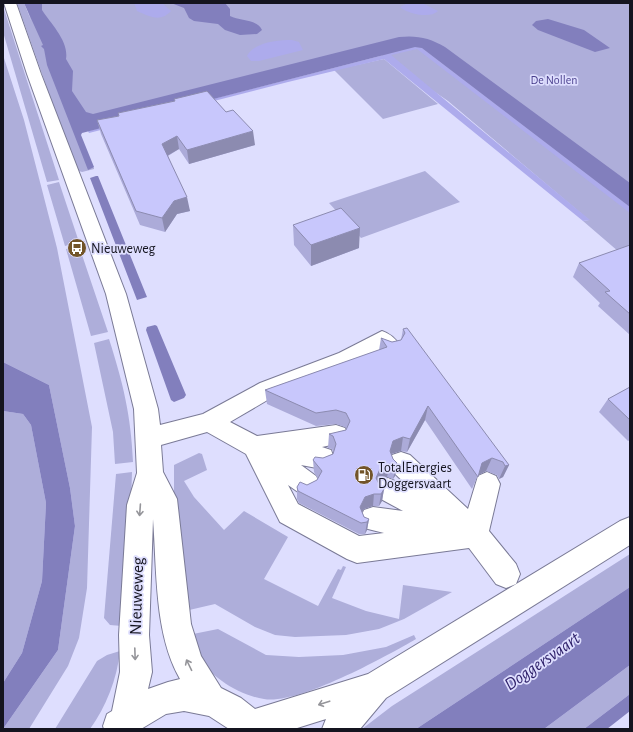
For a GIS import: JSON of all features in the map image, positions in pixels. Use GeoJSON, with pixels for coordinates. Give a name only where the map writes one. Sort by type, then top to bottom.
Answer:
{"type":"FeatureCollection","features":[{"type":"Feature","properties":{"kind":"street","name":"Nieuweweg"},"geometry":{"type":"LineString","coordinates":[[10,3],[34,74],[116,294],[146,409],[150,472],[140,504],[134,635],[136,672],[120,724]]}},
{"type":"Feature","properties":{"kind":"street"},"geometry":{"type":"LineString","coordinates":[[149,438],[209,422],[268,389],[347,359],[382,339],[390,348]]}},
{"type":"Feature","properties":{"kind":"street"},"geometry":{"type":"LineString","coordinates":[[209,422],[255,447],[307,484]]}},
{"type":"Feature","properties":{"kind":"street"},"geometry":{"type":"LineString","coordinates":[[255,447],[336,435]]}},
{"type":"Feature","properties":{"kind":"street"},"geometry":{"type":"LineString","coordinates":[[255,447],[322,458]]}},
{"type":"Feature","properties":{"kind":"street"},"geometry":{"type":"LineString","coordinates":[[255,447],[289,513],[357,550],[475,534]]}},
{"type":"Feature","properties":{"kind":"street"},"geometry":{"type":"LineString","coordinates":[[401,463],[475,534],[506,574]]}},
{"type":"Feature","properties":{"kind":"street","name":"Nieuweweg"},"geometry":{"type":"LineString","coordinates":[[150,472],[164,499],[176,624],[188,663],[209,699]]}},
{"type":"Feature","properties":{"kind":"street"},"geometry":{"type":"LineString","coordinates":[[475,534],[487,484]]}},
{"type":"Feature","properties":{"kind":"street"},"geometry":{"type":"LineString","coordinates":[[388,490],[475,534]]}},
{"type":"Feature","properties":{"kind":"street"},"geometry":{"type":"LineString","coordinates":[[373,519],[475,534]]}},
{"type":"Feature","properties":{"kind":"street"},"geometry":{"type":"LineString","coordinates":[[120,724],[160,701],[183,695],[209,699],[230,710],[250,728],[375,687],[630,530]]}},
{"type":"Feature","properties":{"kind":"street"},"geometry":{"type":"LineString","coordinates":[[338,729],[375,687]]}},
{"type":"Feature","properties":{"kind":"green space","name":"De Nollen"},"geometry":{"type":"Polygon","coordinates":[[[17,3],[24,3],[31,20],[25,3],[630,3],[630,257],[626,258],[583,221],[589,220],[448,101],[381,55],[74,133],[94,168],[82,172],[76,170],[17,3]]]}},
{"type":"Feature","properties":{"kind":"green space"},"geometry":{"type":"Polygon","coordinates":[[[3,6],[59,180],[47,182],[3,32],[3,6]]]}},
{"type":"Feature","properties":{"kind":"green space"},"geometry":{"type":"Polygon","coordinates":[[[3,55],[24,120],[57,248],[92,427],[87,588],[79,638],[68,666],[29,729],[3,729],[58,650],[75,526],[70,488],[49,385],[3,362],[3,55]]]}},
{"type":"Feature","properties":{"kind":"green space"},"geometry":{"type":"Polygon","coordinates":[[[384,59],[438,104],[383,119],[334,70],[384,59]]]}},
{"type":"Feature","properties":{"kind":"green space"},"geometry":{"type":"Polygon","coordinates":[[[425,171],[460,202],[361,238],[329,203],[425,171]]]}},
{"type":"Feature","properties":{"kind":"green space"},"geometry":{"type":"Polygon","coordinates":[[[59,182],[79,242],[65,246],[47,185],[59,182]]]}},
{"type":"Feature","properties":{"kind":"green space"},"geometry":{"type":"Polygon","coordinates":[[[79,246],[108,332],[91,336],[66,249],[79,246]]]}},
{"type":"Feature","properties":{"kind":"green space"},"geometry":{"type":"Polygon","coordinates":[[[109,339],[126,399],[133,462],[115,464],[113,432],[94,343],[109,339]]]}},
{"type":"Feature","properties":{"kind":"green space"},"geometry":{"type":"Polygon","coordinates":[[[3,411],[23,414],[31,425],[46,503],[42,581],[22,653],[3,683],[3,411]]]}},
{"type":"Feature","properties":{"kind":"green space"},"geometry":{"type":"Polygon","coordinates":[[[199,453],[202,454],[207,470],[184,481],[194,497],[224,530],[244,511],[288,537],[264,579],[318,606],[338,569],[341,570],[343,566],[346,567],[332,598],[366,611],[399,619],[403,585],[452,592],[404,619],[379,629],[346,635],[295,637],[275,635],[255,627],[215,604],[185,611],[174,508],[174,465],[199,453]]]}},
{"type":"Feature","properties":{"kind":"green space"},"geometry":{"type":"Polygon","coordinates":[[[132,472],[130,536],[122,626],[110,625],[104,618],[116,474],[132,472]]]}},
{"type":"Feature","properties":{"kind":"green space"},"geometry":{"type":"Polygon","coordinates":[[[630,554],[630,587],[416,729],[362,729],[392,706],[630,554]]]}},
{"type":"Feature","properties":{"kind":"green space"},"geometry":{"type":"Polygon","coordinates":[[[218,629],[266,655],[299,657],[343,655],[386,647],[414,635],[416,639],[384,657],[319,687],[298,695],[279,699],[264,699],[242,693],[215,676],[205,666],[199,656],[193,634],[218,629]]]}},
{"type":"Feature","properties":{"kind":"green space"},"geometry":{"type":"Polygon","coordinates":[[[120,651],[119,661],[110,692],[106,702],[90,729],[55,729],[97,661],[107,655],[120,651]]]}},
{"type":"Feature","properties":{"kind":"green space"},"geometry":{"type":"Polygon","coordinates":[[[630,665],[630,694],[584,729],[544,729],[630,665]]]}},
{"type":"Feature","properties":{"kind":"shaded area"},"geometry":{"type":"Polygon","coordinates":[[[134,3],[162,3],[171,11],[163,17],[154,17],[137,11],[134,3]]]}},
{"type":"Feature","properties":{"kind":"shaded area"},"geometry":{"type":"Polygon","coordinates":[[[408,3],[424,4],[438,11],[430,15],[419,15],[408,12],[400,7],[408,3]]]}},
{"type":"Feature","properties":{"kind":"shaded area"},"geometry":{"type":"Polygon","coordinates":[[[292,40],[299,42],[303,50],[259,61],[251,61],[247,56],[250,51],[261,45],[273,41],[292,40]]]}},
{"type":"Feature","properties":{"kind":"shaded area"},"geometry":{"type":"Polygon","coordinates":[[[415,47],[422,48],[630,207],[630,213],[417,49],[391,55],[590,220],[583,221],[384,59],[89,133],[88,131],[415,47]]]}},
{"type":"Feature","properties":{"kind":"water"},"geometry":{"type":"Polygon","coordinates":[[[24,3],[42,4],[42,10],[62,39],[65,46],[66,59],[73,71],[72,91],[86,112],[93,114],[399,37],[412,36],[429,39],[445,47],[630,183],[630,207],[422,48],[415,47],[82,133],[81,135],[94,167],[88,170],[47,65],[44,49],[41,46],[43,45],[24,3]]]}},
{"type":"Feature","properties":{"kind":"water"},"geometry":{"type":"Polygon","coordinates":[[[171,3],[225,3],[230,9],[230,16],[252,22],[260,26],[262,30],[257,34],[240,35],[225,30],[218,24],[194,21],[189,18],[184,8],[171,3]]]}},
{"type":"Feature","properties":{"kind":"water"},"geometry":{"type":"Polygon","coordinates":[[[548,19],[584,30],[610,48],[595,52],[538,30],[532,25],[536,21],[548,19]]]}},
{"type":"Feature","properties":{"kind":"water"},"geometry":{"type":"Polygon","coordinates":[[[98,176],[147,297],[137,300],[90,178],[98,176]]]}},
{"type":"Feature","properties":{"kind":"water"},"geometry":{"type":"Polygon","coordinates":[[[157,326],[186,395],[184,398],[174,402],[171,400],[146,330],[147,327],[157,326]]]}},
{"type":"Feature","properties":{"kind":"water"},"geometry":{"type":"Polygon","coordinates":[[[3,362],[49,385],[70,488],[75,526],[58,650],[3,729],[3,683],[22,653],[42,581],[46,503],[31,425],[23,414],[3,411],[3,362]]]}},
{"type":"Feature","properties":{"kind":"water","name":"Doggersvaart"},"geometry":{"type":"Polygon","coordinates":[[[630,587],[630,665],[544,729],[416,729],[630,587]]]}},
{"type":"Feature","properties":{"kind":"water"},"geometry":{"type":"Polygon","coordinates":[[[630,694],[630,711],[607,729],[584,729],[630,694]]]}},
{"type":"Feature","properties":{"kind":"building"},"geometry":{"type":"Polygon","coordinates":[[[207,91],[226,112],[233,110],[253,131],[187,150],[177,136],[162,144],[187,197],[174,201],[162,218],[136,211],[97,120],[119,116],[118,113],[175,101],[174,99],[207,91]]]}},
{"type":"Feature","properties":{"kind":"building"},"geometry":{"type":"Polygon","coordinates":[[[341,208],[360,228],[311,245],[293,225],[341,208]]]}},
{"type":"Feature","properties":{"kind":"building"},"geometry":{"type":"Polygon","coordinates":[[[630,245],[630,314],[605,292],[610,291],[579,263],[630,245]]]}},
{"type":"Feature","properties":{"kind":"building"},"geometry":{"type":"Polygon","coordinates":[[[407,328],[509,465],[505,466],[503,462],[492,458],[482,463],[478,477],[428,406],[410,439],[403,437],[393,441],[390,451],[393,459],[397,463],[396,466],[390,464],[380,469],[376,478],[380,486],[384,489],[381,494],[374,494],[365,497],[360,507],[364,517],[369,519],[367,522],[361,523],[298,491],[297,487],[300,482],[307,485],[317,480],[322,471],[313,460],[315,457],[323,458],[333,454],[336,444],[333,436],[329,434],[346,430],[350,421],[346,413],[336,410],[316,413],[265,390],[387,347],[381,338],[392,342],[401,340],[405,333],[403,329],[407,328]]]}},
{"type":"Feature","properties":{"kind":"building"},"geometry":{"type":"Polygon","coordinates":[[[630,387],[630,420],[608,399],[630,387]]]}},
{"type":"Feature","properties":{"kind":"place","name":"Nieuweweg"},"geometry":{"type":"Point","coordinates":[77,248]}},
{"type":"Feature","properties":{"kind":"place","name":"TotalEnergies Doggersvaart"},"geometry":{"type":"Point","coordinates":[364,475]}}]}
